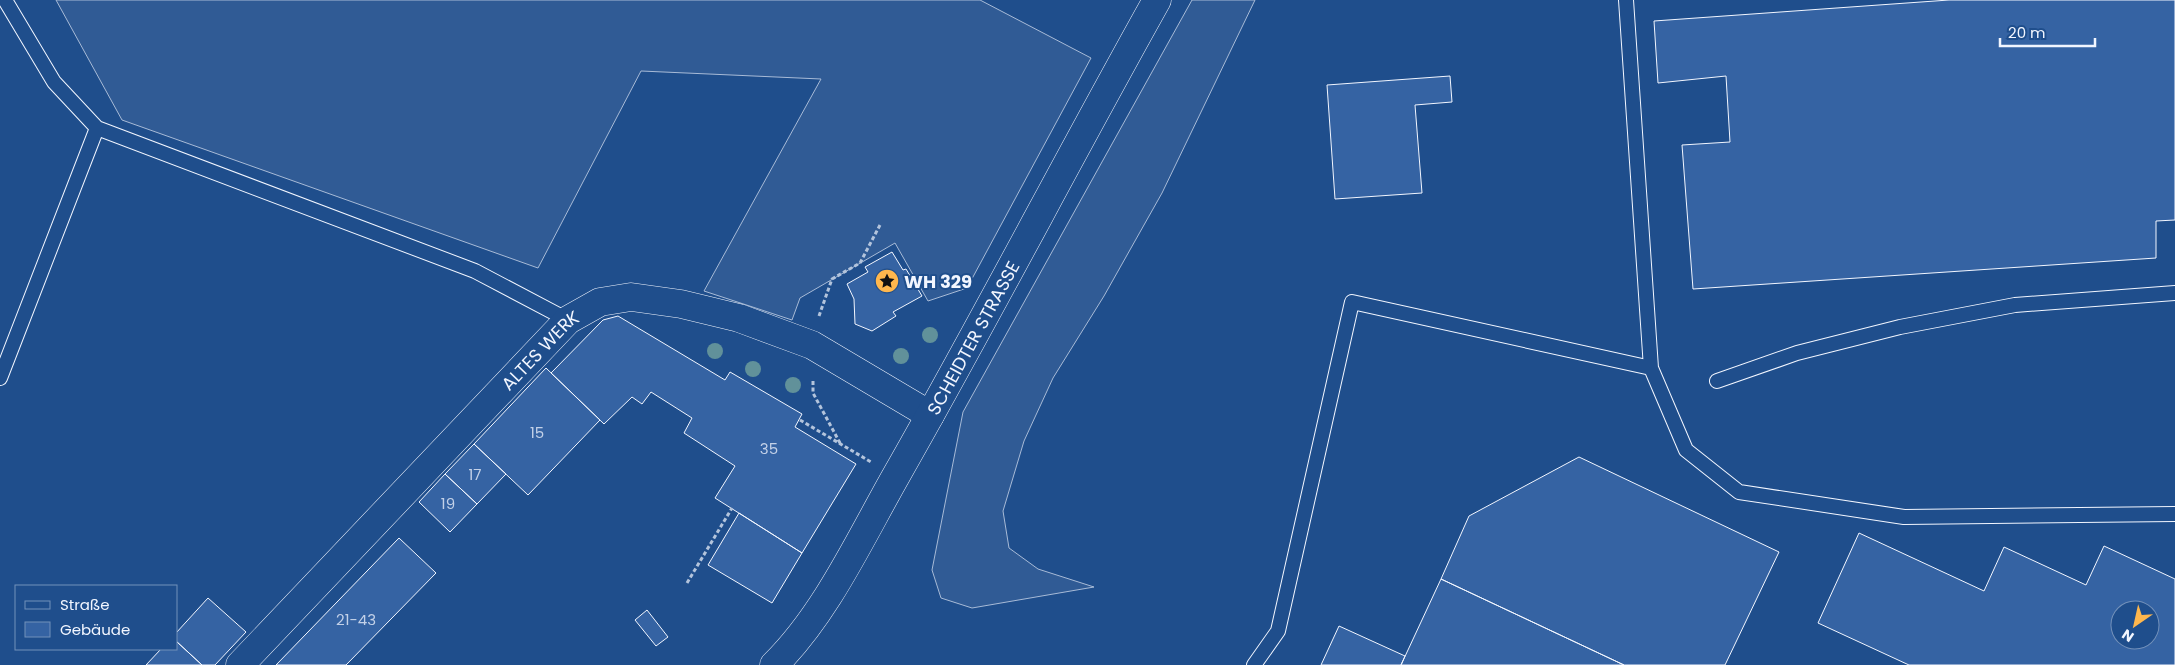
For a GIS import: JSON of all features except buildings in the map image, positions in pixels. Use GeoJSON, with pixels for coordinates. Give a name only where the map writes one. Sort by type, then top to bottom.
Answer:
{"type":"FeatureCollection","features":[{"type":"Feature","properties":{"kind":"street","name":"SCHEIDTER STRASSE"},"geometry":{"type":"LineString","coordinates":[[774,665],[791,649],[812,621],[930,415],[1156,0]]}},
{"type":"Feature","properties":{"kind":"street","name":"ALTES WERK"},"geometry":{"type":"LineString","coordinates":[[240,665],[568,320],[600,302],[631,297],[681,304],[738,318],[812,346],[930,415]]}},
{"type":"Feature","properties":{"kind":"lane"},"geometry":{"type":"LineString","coordinates":[[5,0],[54,82],[97,128],[475,271],[568,320]]}},
{"type":"Feature","properties":{"kind":"lane"},"geometry":{"type":"LineString","coordinates":[[1626,0],[1651,368],[1686,450],[1740,492],[1904,517],[2175,514]]}},
{"type":"Feature","properties":{"kind":"lane"},"geometry":{"type":"LineString","coordinates":[[0,378],[97,128]]}},
{"type":"Feature","properties":{"kind":"lane"},"geometry":{"type":"LineString","coordinates":[[1718,381],[1797,353],[1910,325],[2015,305],[2175,293]]}},
{"type":"Feature","properties":{"kind":"lane"},"geometry":{"type":"LineString","coordinates":[[1254,665],[1278,632],[1352,302],[1651,368]]}},
{"type":"Feature","properties":{"kind":"path"},"geometry":{"type":"LineString","coordinates":[[800,420],[895,476]]}},
{"type":"Feature","properties":{"kind":"path"},"geometry":{"type":"LineString","coordinates":[[687,583],[732,508]]}},
{"type":"Feature","properties":{"kind":"shaded area"},"geometry":{"type":"Polygon","coordinates":[[[56,0],[980,0],[1091,58],[967,288],[928,301],[895,243],[800,298],[792,320],[704,291],[821,79],[641,71],[538,268],[122,120],[56,0]]]}},
{"type":"Feature","properties":{"kind":"shaded area"},"geometry":{"type":"Polygon","coordinates":[[[1192,0],[1255,0],[1162,193],[1104,296],[1053,378],[1024,441],[1003,511],[1009,548],[1038,569],[1094,587],[972,608],[941,598],[932,570],[963,412],[1192,0]]]}},
{"type":"Feature","properties":{"kind":"place","name":"WH 329"},"geometry":{"type":"Point","coordinates":[887,281]}}]}
